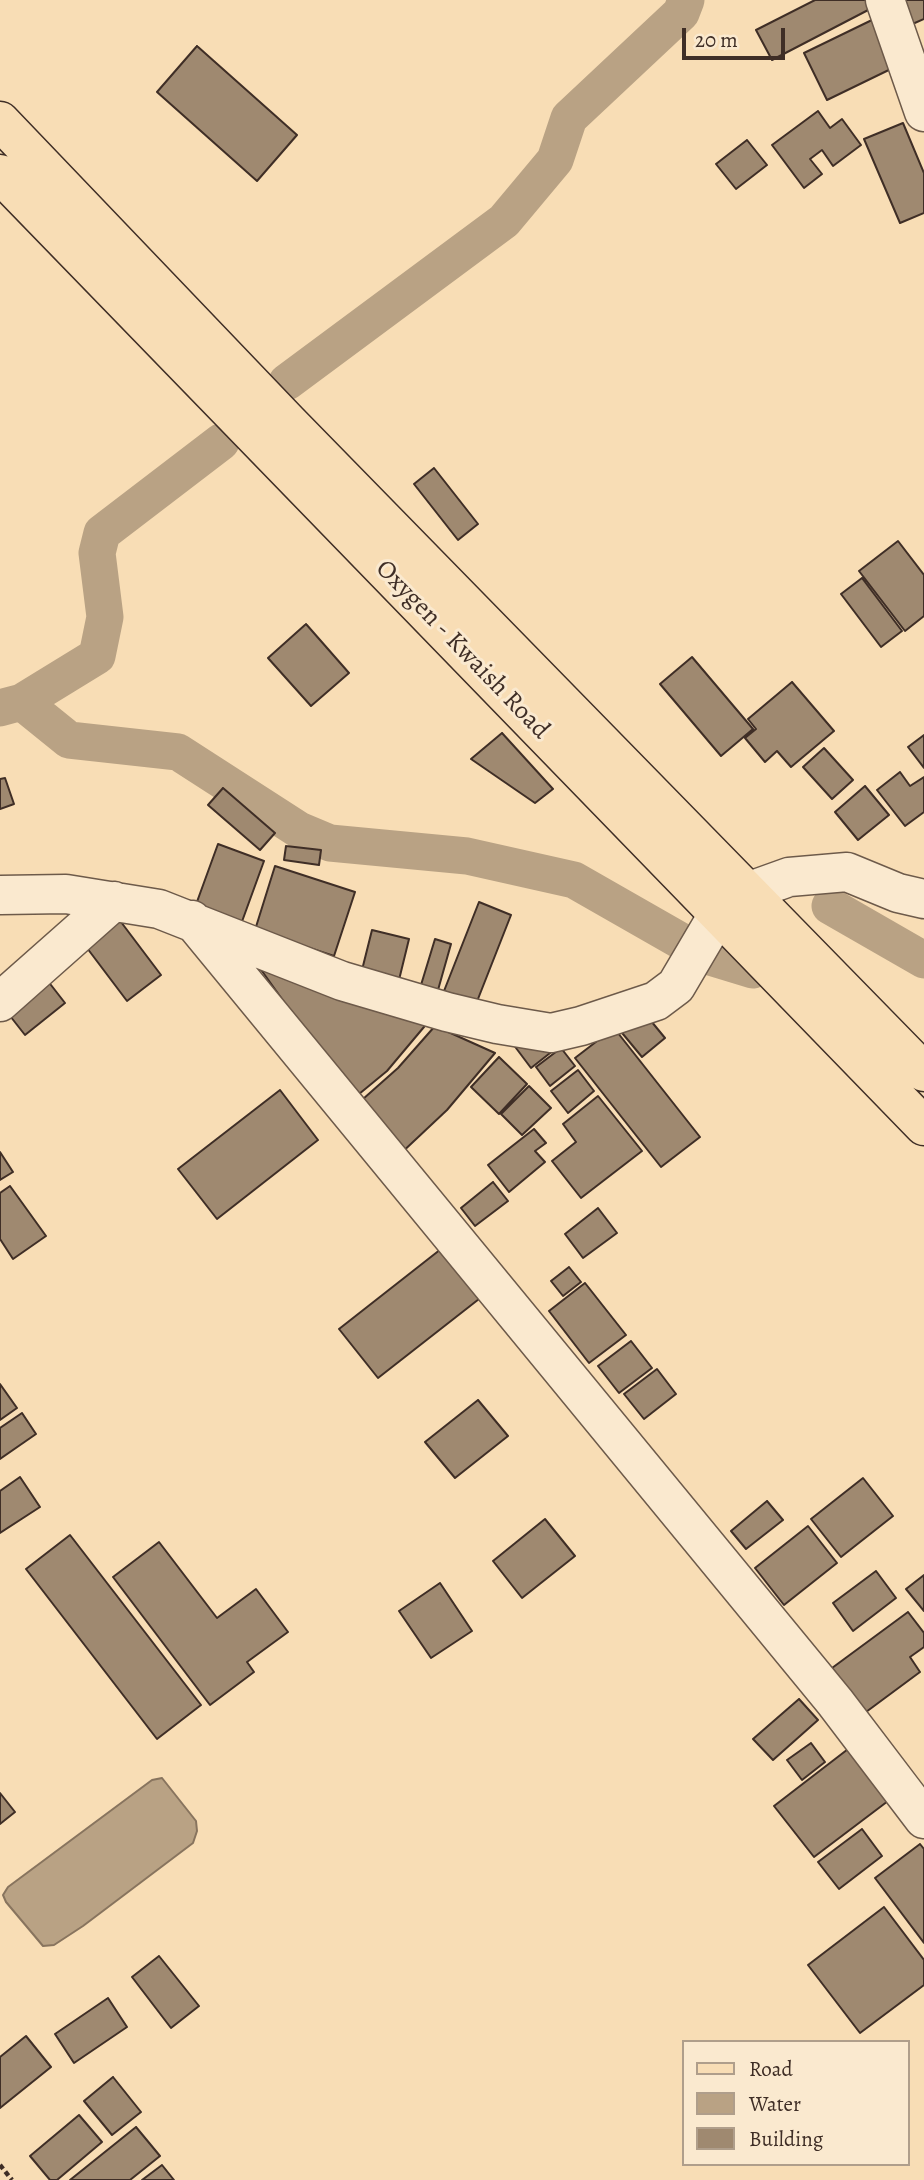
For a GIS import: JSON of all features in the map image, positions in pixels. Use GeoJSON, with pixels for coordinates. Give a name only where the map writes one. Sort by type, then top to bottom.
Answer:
{"type":"FeatureCollection","features":[{"type":"Feature","properties":{"kind":"main road","name":"Oxygen - Kwaish Road"},"geometry":{"type":"LineString","coordinates":[[0,121],[288,422],[750,891],[810,957],[924,1072]]}},
{"type":"Feature","properties":{"kind":"main road","name":"Oxygen - Kwaish Road"},"geometry":{"type":"LineString","coordinates":[[0,174],[716,918],[924,1126]]}},
{"type":"Feature","properties":{"kind":"street"},"geometry":{"type":"LineString","coordinates":[[885,0],[924,112]]}},
{"type":"Feature","properties":{"kind":"street"},"geometry":{"type":"LineString","coordinates":[[0,895],[65,894],[159,909],[342,981],[447,1012],[551,1033],[656,1001],[676,986],[716,918],[750,891],[789,877],[847,872],[898,893],[924,899]]}},
{"type":"Feature","properties":{"kind":"street"},"geometry":{"type":"LineString","coordinates":[[0,1002],[114,901]]}},
{"type":"Feature","properties":{"kind":"street"},"geometry":{"type":"LineString","coordinates":[[192,920],[835,1702],[924,1819]]}},
{"type":"Feature","properties":{"kind":"path"},"geometry":{"type":"LineString","coordinates":[[0,2165],[12,2180]]}},
{"type":"Feature","properties":{"kind":"water"},"geometry":{"type":"Polygon","coordinates":[[[162,1778],[196,1821],[197,1831],[193,1843],[83,1926],[54,1945],[43,1946],[6,1902],[3,1895],[8,1887],[152,1780],[162,1778]]]}},
{"type":"Feature","properties":{"kind":"building"},"geometry":{"type":"Polygon","coordinates":[[[815,0],[868,0],[872,8],[772,60],[756,30],[815,0]]]}},
{"type":"Feature","properties":{"kind":"building"},"geometry":{"type":"Polygon","coordinates":[[[896,0],[924,0],[924,19],[908,26],[896,0]]]}},
{"type":"Feature","properties":{"kind":"building"},"geometry":{"type":"Polygon","coordinates":[[[874,19],[897,66],[827,100],[804,53],[874,19]]]}},
{"type":"Feature","properties":{"kind":"building"},"geometry":{"type":"Polygon","coordinates":[[[197,46],[297,135],[257,181],[157,92],[197,46]]]}},
{"type":"Feature","properties":{"kind":"building"},"geometry":{"type":"Polygon","coordinates":[[[818,111],[830,128],[842,119],[861,145],[833,166],[822,150],[810,159],[822,174],[804,188],[772,145],[818,111]]]}},
{"type":"Feature","properties":{"kind":"building"},"geometry":{"type":"Polygon","coordinates":[[[903,123],[924,173],[924,213],[900,223],[864,139],[903,123]]]}},
{"type":"Feature","properties":{"kind":"building"},"geometry":{"type":"Polygon","coordinates":[[[747,140],[767,165],[736,189],[716,164],[747,140]]]}},
{"type":"Feature","properties":{"kind":"building"},"geometry":{"type":"Polygon","coordinates":[[[434,468],[478,524],[458,540],[414,484],[434,468]]]}},
{"type":"Feature","properties":{"kind":"building"},"geometry":{"type":"Polygon","coordinates":[[[898,541],[924,575],[924,616],[905,631],[859,571],[898,541]]]}},
{"type":"Feature","properties":{"kind":"building"},"geometry":{"type":"Polygon","coordinates":[[[862,578],[902,631],[881,647],[841,594],[862,578]]]}},
{"type":"Feature","properties":{"kind":"building"},"geometry":{"type":"Polygon","coordinates":[[[306,624],[349,673],[311,706],[268,658],[306,624]]]}},
{"type":"Feature","properties":{"kind":"building"},"geometry":{"type":"Polygon","coordinates":[[[692,657],[753,729],[721,756],[660,684],[692,657]]]}},
{"type":"Feature","properties":{"kind":"building"},"geometry":{"type":"Polygon","coordinates":[[[792,682],[834,731],[791,767],[777,751],[765,762],[745,738],[756,729],[748,719],[792,682]]]}},
{"type":"Feature","properties":{"kind":"building"},"geometry":{"type":"Polygon","coordinates":[[[502,733],[553,789],[535,803],[471,759],[502,733]]]}},
{"type":"Feature","properties":{"kind":"building"},"geometry":{"type":"Polygon","coordinates":[[[924,735],[924,768],[908,747],[924,735]]]}},
{"type":"Feature","properties":{"kind":"building"},"geometry":{"type":"Polygon","coordinates":[[[824,748],[853,780],[832,799],[803,767],[824,748]]]}},
{"type":"Feature","properties":{"kind":"building"},"geometry":{"type":"Polygon","coordinates":[[[900,772],[910,786],[924,777],[924,812],[905,826],[877,790],[900,772]]]}},
{"type":"Feature","properties":{"kind":"building"},"geometry":{"type":"Polygon","coordinates":[[[5,778],[14,804],[0,809],[0,779],[5,778]]]}},
{"type":"Feature","properties":{"kind":"building"},"geometry":{"type":"Polygon","coordinates":[[[865,786],[889,815],[858,840],[835,812],[865,786]]]}},
{"type":"Feature","properties":{"kind":"building"},"geometry":{"type":"Polygon","coordinates":[[[223,788],[275,833],[260,850],[208,805],[223,788]]]}},
{"type":"Feature","properties":{"kind":"building"},"geometry":{"type":"Polygon","coordinates":[[[218,844],[264,861],[240,927],[194,910],[218,844]]]}},
{"type":"Feature","properties":{"kind":"building"},"geometry":{"type":"Polygon","coordinates":[[[286,846],[321,850],[319,865],[284,860],[286,846]]]}},
{"type":"Feature","properties":{"kind":"building"},"geometry":{"type":"Polygon","coordinates":[[[275,866],[355,892],[334,956],[255,930],[275,866]]]}},
{"type":"Feature","properties":{"kind":"building"},"geometry":{"type":"Polygon","coordinates":[[[479,902],[511,915],[476,1004],[444,991],[479,902]]]}},
{"type":"Feature","properties":{"kind":"building"},"geometry":{"type":"Polygon","coordinates":[[[118,918],[161,975],[127,1001],[84,944],[118,918]]]}},
{"type":"Feature","properties":{"kind":"building"},"geometry":{"type":"Polygon","coordinates":[[[372,930],[409,939],[398,984],[361,974],[372,930]]]}},
{"type":"Feature","properties":{"kind":"building"},"geometry":{"type":"Polygon","coordinates":[[[435,939],[451,944],[438,990],[421,985],[435,939]]]}},
{"type":"Feature","properties":{"kind":"building"},"geometry":{"type":"Polygon","coordinates":[[[257,964],[429,1021],[387,1071],[353,1099],[257,964]]]}},
{"type":"Feature","properties":{"kind":"building"},"geometry":{"type":"Polygon","coordinates":[[[44,976],[65,1003],[25,1035],[3,1007],[44,976]]]}},
{"type":"Feature","properties":{"kind":"building"},"geometry":{"type":"Polygon","coordinates":[[[642,1010],[665,1038],[642,1057],[618,1028],[642,1010]]]}},
{"type":"Feature","properties":{"kind":"building"},"geometry":{"type":"Polygon","coordinates":[[[435,1026],[495,1053],[447,1110],[397,1157],[354,1107],[398,1068],[435,1026]]]}},
{"type":"Feature","properties":{"kind":"building"},"geometry":{"type":"Polygon","coordinates":[[[614,1028],[700,1137],[661,1167],[575,1058],[614,1028]]]}},
{"type":"Feature","properties":{"kind":"building"},"geometry":{"type":"Polygon","coordinates":[[[513,1044],[559,1046],[531,1068],[513,1044]]]}},
{"type":"Feature","properties":{"kind":"building"},"geometry":{"type":"Polygon","coordinates":[[[561,1048],[575,1066],[550,1086],[536,1067],[561,1048]]]}},
{"type":"Feature","properties":{"kind":"building"},"geometry":{"type":"Polygon","coordinates":[[[499,1057],[527,1084],[499,1114],[471,1087],[499,1057]]]}},
{"type":"Feature","properties":{"kind":"building"},"geometry":{"type":"Polygon","coordinates":[[[578,1070],[594,1091],[568,1113],[551,1091],[578,1070]]]}},
{"type":"Feature","properties":{"kind":"building"},"geometry":{"type":"Polygon","coordinates":[[[529,1086],[551,1108],[522,1135],[501,1114],[529,1086]]]}},
{"type":"Feature","properties":{"kind":"building"},"geometry":{"type":"Polygon","coordinates":[[[280,1090],[318,1140],[217,1219],[178,1169],[280,1090]]]}},
{"type":"Feature","properties":{"kind":"building"},"geometry":{"type":"Polygon","coordinates":[[[598,1096],[642,1151],[581,1198],[552,1161],[576,1142],[563,1124],[598,1096]]]}},
{"type":"Feature","properties":{"kind":"building"},"geometry":{"type":"Polygon","coordinates":[[[534,1129],[546,1143],[535,1151],[545,1162],[509,1192],[488,1165],[534,1129]]]}},
{"type":"Feature","properties":{"kind":"building"},"geometry":{"type":"Polygon","coordinates":[[[0,1152],[13,1172],[0,1180],[0,1152]]]}},
{"type":"Feature","properties":{"kind":"building"},"geometry":{"type":"Polygon","coordinates":[[[493,1182],[508,1201],[475,1226],[461,1208],[493,1182]]]}},
{"type":"Feature","properties":{"kind":"building"},"geometry":{"type":"Polygon","coordinates":[[[10,1186],[46,1236],[13,1259],[0,1239],[0,1193],[10,1186]]]}},
{"type":"Feature","properties":{"kind":"building"},"geometry":{"type":"Polygon","coordinates":[[[598,1208],[617,1233],[583,1258],[565,1234],[598,1208]]]}},
{"type":"Feature","properties":{"kind":"building"},"geometry":{"type":"Polygon","coordinates":[[[441,1249],[479,1299],[378,1378],[339,1329],[441,1249]]]}},
{"type":"Feature","properties":{"kind":"building"},"geometry":{"type":"Polygon","coordinates":[[[569,1267],[581,1282],[563,1296],[551,1281],[569,1267]]]}},
{"type":"Feature","properties":{"kind":"building"},"geometry":{"type":"Polygon","coordinates":[[[585,1283],[626,1335],[589,1363],[549,1311],[585,1283]]]}},
{"type":"Feature","properties":{"kind":"building"},"geometry":{"type":"Polygon","coordinates":[[[631,1341],[652,1368],[619,1393],[598,1366],[631,1341]]]}},
{"type":"Feature","properties":{"kind":"building"},"geometry":{"type":"Polygon","coordinates":[[[657,1369],[676,1394],[644,1419],[624,1394],[657,1369]]]}},
{"type":"Feature","properties":{"kind":"building"},"geometry":{"type":"Polygon","coordinates":[[[0,1384],[17,1408],[0,1420],[0,1384]]]}},
{"type":"Feature","properties":{"kind":"building"},"geometry":{"type":"Polygon","coordinates":[[[478,1400],[508,1436],[455,1478],[425,1442],[478,1400]]]}},
{"type":"Feature","properties":{"kind":"building"},"geometry":{"type":"Polygon","coordinates":[[[22,1413],[36,1434],[0,1459],[0,1428],[22,1413]]]}},
{"type":"Feature","properties":{"kind":"building"},"geometry":{"type":"Polygon","coordinates":[[[20,1477],[40,1507],[0,1533],[0,1491],[20,1477]]]}},
{"type":"Feature","properties":{"kind":"building"},"geometry":{"type":"Polygon","coordinates":[[[863,1478],[893,1516],[841,1557],[811,1519],[863,1478]]]}},
{"type":"Feature","properties":{"kind":"building"},"geometry":{"type":"Polygon","coordinates":[[[767,1501],[783,1520],[746,1549],[731,1531],[767,1501]]]}},
{"type":"Feature","properties":{"kind":"building"},"geometry":{"type":"Polygon","coordinates":[[[545,1519],[575,1556],[522,1598],[493,1561],[545,1519]]]}},
{"type":"Feature","properties":{"kind":"building"},"geometry":{"type":"Polygon","coordinates":[[[808,1526],[837,1563],[784,1605],[755,1568],[808,1526]]]}},
{"type":"Feature","properties":{"kind":"building"},"geometry":{"type":"Polygon","coordinates":[[[70,1535],[201,1705],[157,1739],[26,1569],[70,1535]]]}},
{"type":"Feature","properties":{"kind":"building"},"geometry":{"type":"Polygon","coordinates":[[[159,1542],[217,1618],[256,1589],[288,1632],[247,1662],[254,1672],[210,1705],[113,1577],[159,1542]]]}},
{"type":"Feature","properties":{"kind":"building"},"geometry":{"type":"Polygon","coordinates":[[[876,1571],[896,1598],[853,1631],[833,1603],[876,1571]]]}},
{"type":"Feature","properties":{"kind":"building"},"geometry":{"type":"Polygon","coordinates":[[[924,1575],[924,1611],[906,1589],[924,1575]]]}},
{"type":"Feature","properties":{"kind":"building"},"geometry":{"type":"Polygon","coordinates":[[[440,1583],[472,1631],[431,1658],[399,1611],[440,1583]]]}},
{"type":"Feature","properties":{"kind":"building"},"geometry":{"type":"Polygon","coordinates":[[[908,1612],[924,1633],[924,1647],[910,1657],[920,1672],[866,1712],[832,1668],[908,1612]]]}},
{"type":"Feature","properties":{"kind":"building"},"geometry":{"type":"Polygon","coordinates":[[[799,1699],[818,1720],[773,1760],[753,1739],[799,1699]]]}},
{"type":"Feature","properties":{"kind":"building"},"geometry":{"type":"Polygon","coordinates":[[[811,1743],[825,1762],[802,1780],[787,1760],[811,1743]]]}},
{"type":"Feature","properties":{"kind":"building"},"geometry":{"type":"Polygon","coordinates":[[[852,1746],[892,1798],[814,1857],[774,1806],[852,1746]]]}},
{"type":"Feature","properties":{"kind":"building"},"geometry":{"type":"Polygon","coordinates":[[[0,1793],[15,1812],[0,1824],[0,1793]]]}},
{"type":"Feature","properties":{"kind":"building"},"geometry":{"type":"Polygon","coordinates":[[[862,1829],[882,1856],[839,1889],[818,1862],[862,1829]]]}},
{"type":"Feature","properties":{"kind":"building"},"geometry":{"type":"Polygon","coordinates":[[[920,1844],[924,1849],[924,1943],[875,1878],[920,1844]]]}},
{"type":"Feature","properties":{"kind":"building"},"geometry":{"type":"Polygon","coordinates":[[[884,1907],[924,1960],[924,1985],[860,2033],[808,1965],[884,1907]]]}},
{"type":"Feature","properties":{"kind":"building"},"geometry":{"type":"Polygon","coordinates":[[[159,1956],[199,2006],[171,2028],[132,1977],[159,1956]]]}},
{"type":"Feature","properties":{"kind":"building"},"geometry":{"type":"Polygon","coordinates":[[[108,1998],[127,2027],[74,2063],[55,2034],[108,1998]]]}},
{"type":"Feature","properties":{"kind":"building"},"geometry":{"type":"Polygon","coordinates":[[[26,2036],[51,2067],[0,2108],[0,2057],[26,2036]]]}},
{"type":"Feature","properties":{"kind":"building"},"geometry":{"type":"Polygon","coordinates":[[[113,2077],[141,2112],[112,2135],[84,2101],[113,2077]]]}},
{"type":"Feature","properties":{"kind":"building"},"geometry":{"type":"Polygon","coordinates":[[[79,2115],[102,2142],[57,2180],[50,2180],[30,2156],[79,2115]]]}},
{"type":"Feature","properties":{"kind":"building"},"geometry":{"type":"Polygon","coordinates":[[[136,2127],[160,2156],[130,2180],[70,2180],[136,2127]]]}},
{"type":"Feature","properties":{"kind":"building"},"geometry":{"type":"Polygon","coordinates":[[[162,2165],[174,2180],[142,2180],[162,2165]]]}},
{"type":"Feature","properties":{"kind":"waterway"},"geometry":{"type":"LineString","coordinates":[[287,382],[504,221],[555,160],[569,118],[681,13],[686,0]]}},
{"type":"Feature","properties":{"kind":"waterway"},"geometry":{"type":"LineString","coordinates":[[22,702],[97,656],[105,617],[97,553],[102,533],[221,442]]}},
{"type":"Feature","properties":{"kind":"waterway"},"geometry":{"type":"LineString","coordinates":[[0,708],[22,702],[69,740],[178,752],[299,830],[330,843],[467,856],[574,880],[707,956],[753,970]]}},
{"type":"Feature","properties":{"kind":"waterway"},"geometry":{"type":"LineString","coordinates":[[830,906],[924,960]]}}]}
